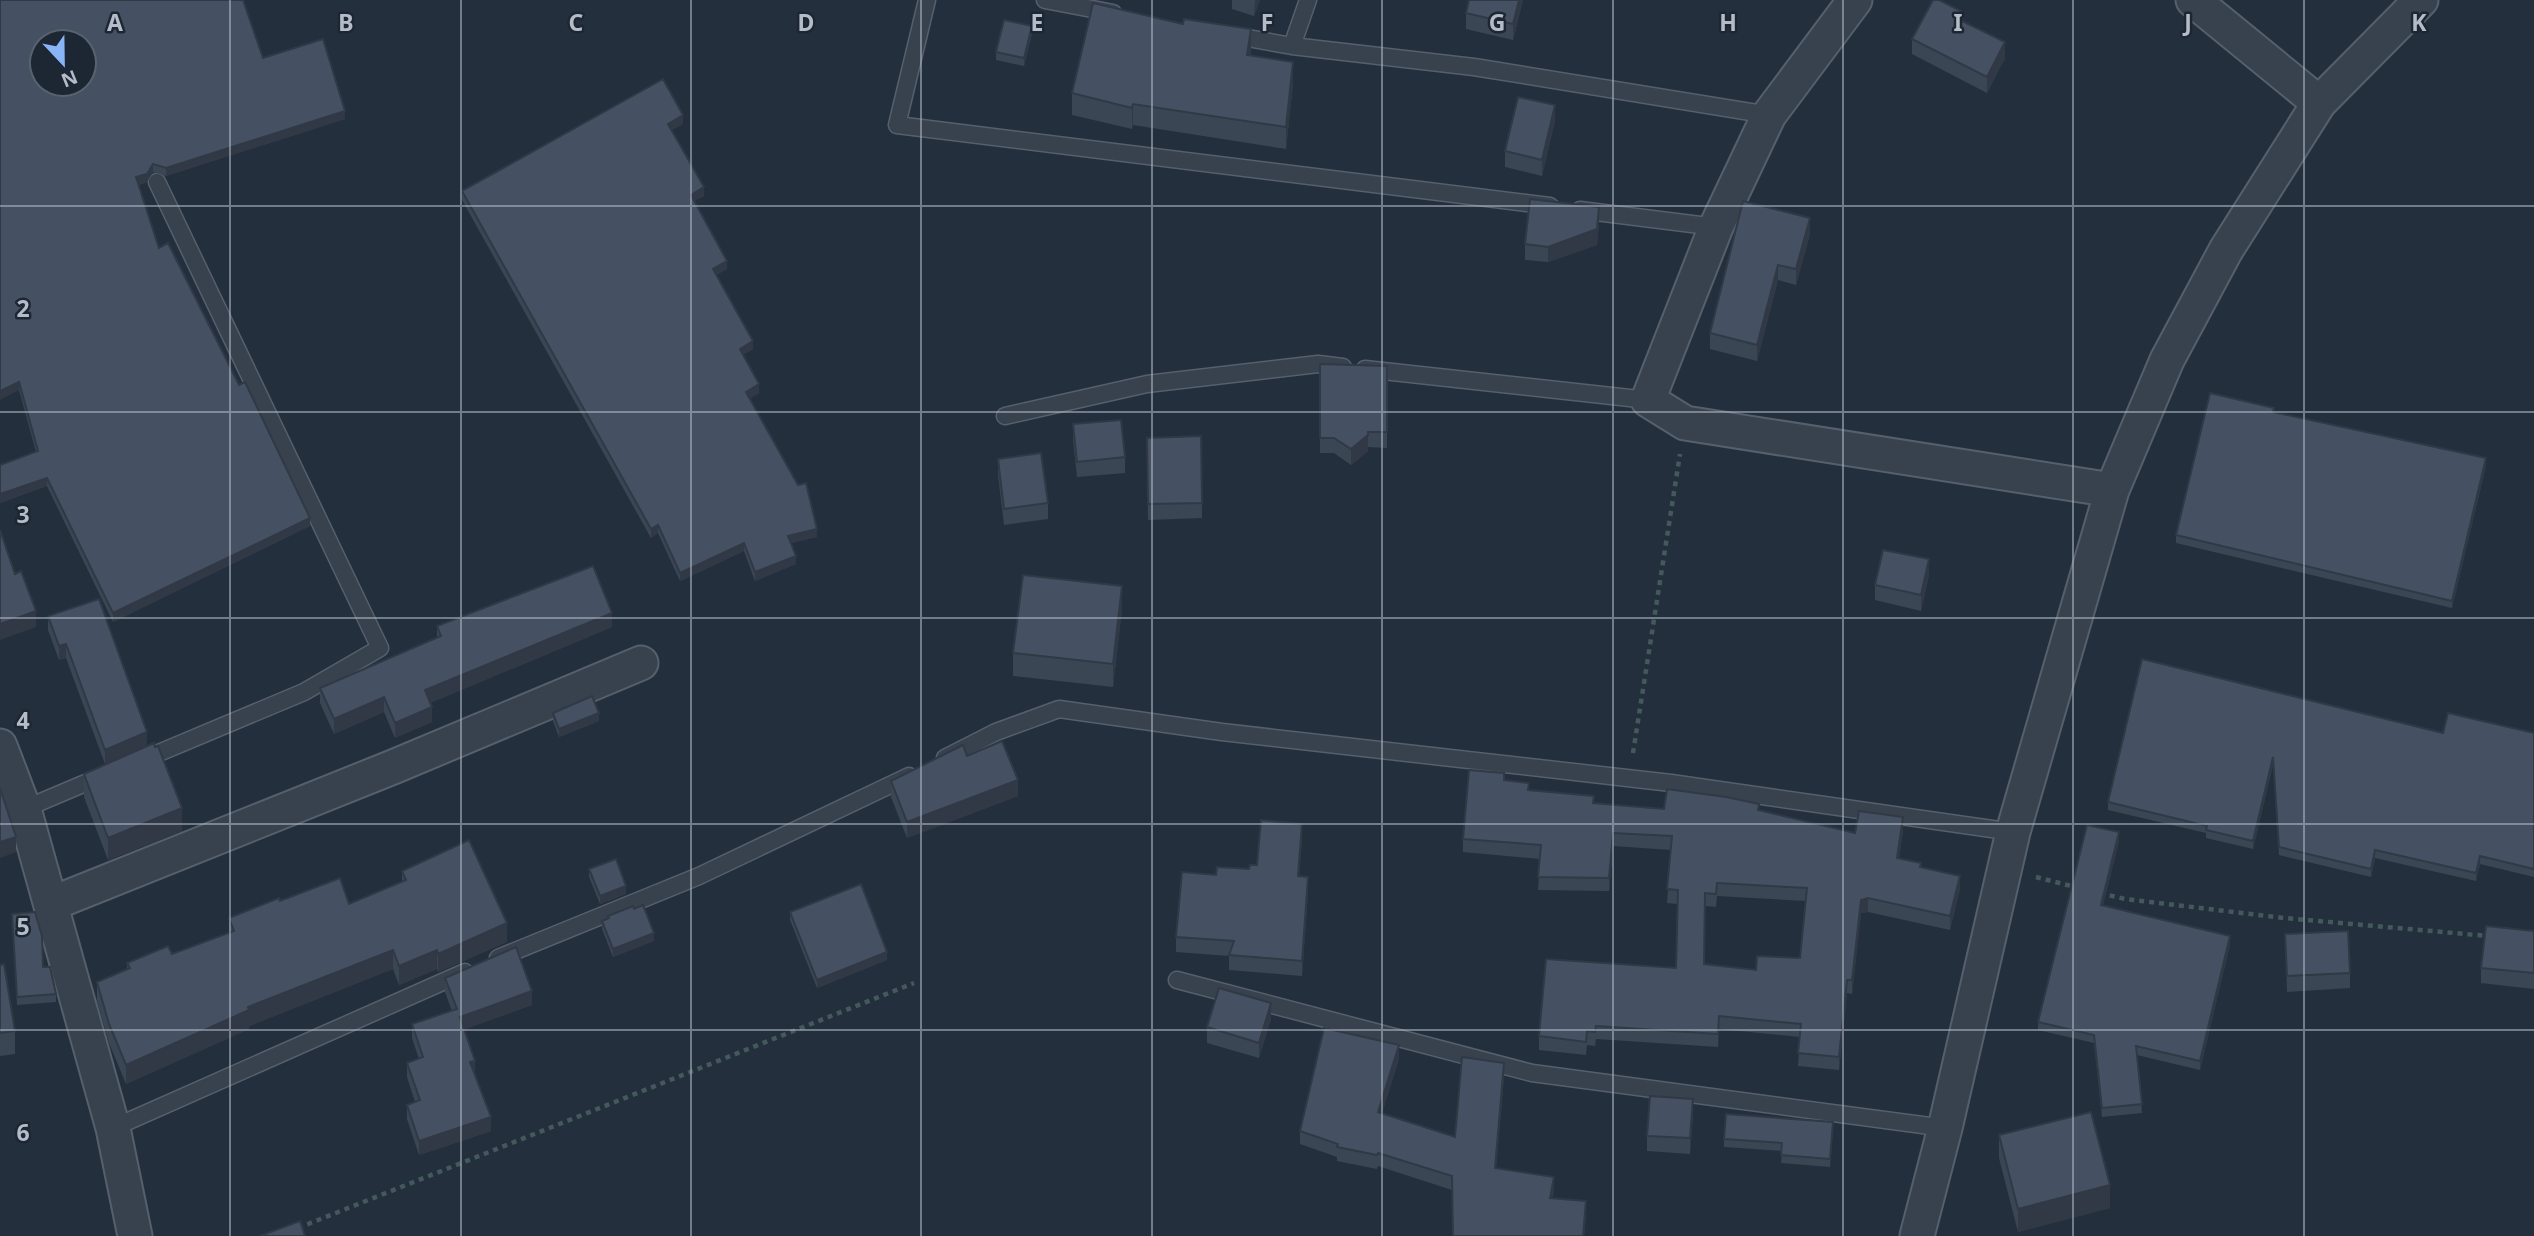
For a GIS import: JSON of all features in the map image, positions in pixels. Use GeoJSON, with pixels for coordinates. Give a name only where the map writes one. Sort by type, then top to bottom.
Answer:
{"type":"FeatureCollection","features":[{"type":"Feature","properties":{"kind":"street"},"geometry":{"type":"LineString","coordinates":[[2193,0],[2319,103]]}},
{"type":"Feature","properties":{"kind":"street"},"geometry":{"type":"LineString","coordinates":[[1917,1236],[1945,1128],[2013,832],[2112,490],[2180,335],[2226,250],[2319,103],[2421,0]]}},
{"type":"Feature","properties":{"kind":"street"},"geometry":{"type":"LineString","coordinates":[[1853,1],[1769,115],[1716,227],[1648,400],[1685,423],[2112,490]]}},
{"type":"Feature","properties":{"kind":"street"},"geometry":{"type":"LineString","coordinates":[[51,904],[393,767],[641,663]]}},
{"type":"Feature","properties":{"kind":"street"},"geometry":{"type":"LineString","coordinates":[[0,746],[24,809],[113,1128],[135,1236]]}},
{"type":"Feature","properties":{"kind":"lane"},"geometry":{"type":"LineString","coordinates":[[927,0],[897,125],[1716,227]]}},
{"type":"Feature","properties":{"kind":"lane"},"geometry":{"type":"LineString","coordinates":[[1045,0],[1128,15]]}},
{"type":"Feature","properties":{"kind":"lane"},"geometry":{"type":"LineString","coordinates":[[1293,46],[1308,0]]}},
{"type":"Feature","properties":{"kind":"lane"},"geometry":{"type":"LineString","coordinates":[[1210,31],[1293,46],[1474,67],[1769,115]]}},
{"type":"Feature","properties":{"kind":"lane"},"geometry":{"type":"LineString","coordinates":[[24,809],[304,692],[380,648],[157,182]]}},
{"type":"Feature","properties":{"kind":"lane"},"geometry":{"type":"LineString","coordinates":[[1005,416],[1147,384],[1318,364],[1648,400]]}},
{"type":"Feature","properties":{"kind":"lane"},"geometry":{"type":"LineString","coordinates":[[113,1128],[515,950],[699,876],[834,814],[996,732],[1059,709],[1222,732],[1629,778],[2013,832]]}},
{"type":"Feature","properties":{"kind":"lane"},"geometry":{"type":"LineString","coordinates":[[1177,979],[1532,1073],[1945,1128]]}},
{"type":"Feature","properties":{"kind":"path"},"geometry":{"type":"LineString","coordinates":[[1629,778],[1685,423]]}},
{"type":"Feature","properties":{"kind":"path"},"geometry":{"type":"LineString","coordinates":[[2004,869],[2085,889]]}},
{"type":"Feature","properties":{"kind":"path"},"geometry":{"type":"LineString","coordinates":[[2098,892],[2125,899],[2284,918],[2492,937]]}},
{"type":"Feature","properties":{"kind":"path"},"geometry":{"type":"LineString","coordinates":[[290,1231],[914,983]]}},
{"type":"Feature","properties":{"kind":"building"},"geometry":{"type":"Polygon","coordinates":[[[0,0],[243,0],[263,58],[323,39],[345,111],[166,168],[153,164],[147,174],[136,177],[159,248],[168,243],[239,385],[245,382],[310,518],[113,613],[47,478],[0,494],[0,465],[38,451],[19,382],[0,391],[0,0]]]}},
{"type":"Feature","properties":{"kind":"building"},"geometry":{"type":"Polygon","coordinates":[[[1469,0],[1519,0],[1513,24],[1466,13],[1469,0]]]}},
{"type":"Feature","properties":{"kind":"building"},"geometry":{"type":"Polygon","coordinates":[[[1933,0],[1939,0],[1961,11],[1958,19],[2005,42],[1987,77],[1912,39],[1933,0]]]}},
{"type":"Feature","properties":{"kind":"building"},"geometry":{"type":"Polygon","coordinates":[[[1093,3],[1183,24],[1184,19],[1251,29],[1247,55],[1293,62],[1286,127],[1133,104],[1132,108],[1072,93],[1093,3]]]}},
{"type":"Feature","properties":{"kind":"building"},"geometry":{"type":"Polygon","coordinates":[[[1004,20],[1032,26],[1024,58],[996,52],[1004,20]]]}},
{"type":"Feature","properties":{"kind":"building"},"geometry":{"type":"Polygon","coordinates":[[[663,79],[683,115],[668,124],[704,187],[691,195],[727,261],[713,269],[753,341],[740,349],[759,384],[746,392],[798,485],[806,483],[817,529],[788,536],[796,556],[755,572],[744,543],[680,573],[658,525],[651,529],[462,191],[663,79]]]}},
{"type":"Feature","properties":{"kind":"building"},"geometry":{"type":"Polygon","coordinates":[[[1518,97],[1555,105],[1542,160],[1505,151],[1518,97]]]}},
{"type":"Feature","properties":{"kind":"building"},"geometry":{"type":"Polygon","coordinates":[[[1530,199],[1599,207],[1597,229],[1548,247],[1525,244],[1530,199]]]}},
{"type":"Feature","properties":{"kind":"building"},"geometry":{"type":"Polygon","coordinates":[[[1743,201],[1810,218],[1796,269],[1778,265],[1757,345],[1710,333],[1743,201]]]}},
{"type":"Feature","properties":{"kind":"building"},"geometry":{"type":"Polygon","coordinates":[[[1320,364],[1387,366],[1387,432],[1368,432],[1368,435],[1351,449],[1334,438],[1320,438],[1320,364]]]}},
{"type":"Feature","properties":{"kind":"building"},"geometry":{"type":"Polygon","coordinates":[[[2210,393],[2274,408],[2273,412],[2486,458],[2452,601],[2176,535],[2210,393]]]}},
{"type":"Feature","properties":{"kind":"building"},"geometry":{"type":"Polygon","coordinates":[[[1121,420],[1125,457],[1077,462],[1073,424],[1121,420]]]}},
{"type":"Feature","properties":{"kind":"building"},"geometry":{"type":"Polygon","coordinates":[[[1201,436],[1202,503],[1148,504],[1147,438],[1201,436]]]}},
{"type":"Feature","properties":{"kind":"building"},"geometry":{"type":"Polygon","coordinates":[[[1041,453],[1048,503],[1004,509],[998,459],[1041,453]]]}},
{"type":"Feature","properties":{"kind":"building"},"geometry":{"type":"Polygon","coordinates":[[[0,530],[15,574],[21,571],[36,611],[0,624],[0,530]]]}},
{"type":"Feature","properties":{"kind":"building"},"geometry":{"type":"Polygon","coordinates":[[[1883,550],[1929,559],[1921,595],[1875,585],[1883,550]]]}},
{"type":"Feature","properties":{"kind":"building"},"geometry":{"type":"Polygon","coordinates":[[[593,566],[612,613],[425,690],[432,707],[395,723],[384,697],[334,719],[320,688],[441,636],[437,626],[593,566]]]}},
{"type":"Feature","properties":{"kind":"building"},"geometry":{"type":"Polygon","coordinates":[[[1023,575],[1122,586],[1113,664],[1013,653],[1023,575]]]}},
{"type":"Feature","properties":{"kind":"building"},"geometry":{"type":"Polygon","coordinates":[[[99,599],[147,732],[105,750],[66,644],[59,646],[48,616],[99,599]]]}},
{"type":"Feature","properties":{"kind":"building"},"geometry":{"type":"Polygon","coordinates":[[[2142,659],[2443,733],[2448,713],[2534,733],[2534,869],[2480,856],[2476,873],[2375,850],[2371,869],[2279,847],[2273,757],[2253,841],[2206,830],[2207,826],[2108,802],[2142,659]]]}},
{"type":"Feature","properties":{"kind":"building"},"geometry":{"type":"Polygon","coordinates":[[[592,696],[599,713],[559,729],[553,713],[592,696]]]}},
{"type":"Feature","properties":{"kind":"building"},"geometry":{"type":"Polygon","coordinates":[[[1002,741],[1018,780],[907,822],[891,781],[963,745],[967,756],[1002,741]]]}},
{"type":"Feature","properties":{"kind":"building"},"geometry":{"type":"Polygon","coordinates":[[[154,743],[155,747],[158,746],[182,808],[108,838],[84,774],[154,743]]]}},
{"type":"Feature","properties":{"kind":"building"},"geometry":{"type":"Polygon","coordinates":[[[1469,770],[1504,773],[1504,780],[1529,783],[1528,790],[1594,796],[1593,803],[1664,809],[1667,789],[1726,797],[1759,804],[1758,810],[1855,833],[1859,811],[1903,817],[1897,858],[1921,863],[1920,867],[1960,876],[1950,916],[1868,898],[1861,900],[1852,980],[1847,980],[1839,1057],[1798,1053],[1801,1024],[1719,1016],[1718,1034],[1596,1026],[1595,1032],[1587,1031],[1586,1042],[1539,1036],[1546,959],[1676,968],[1678,890],[1667,889],[1672,836],[1613,833],[1609,878],[1538,877],[1541,845],[1463,839],[1469,770]],[[1717,883],[1716,894],[1705,893],[1704,964],[1756,970],[1757,956],[1800,958],[1807,888],[1717,883]]]}},
{"type":"Feature","properties":{"kind":"building"},"geometry":{"type":"Polygon","coordinates":[[[0,788],[16,837],[0,842],[0,788]]]}},
{"type":"Feature","properties":{"kind":"building"},"geometry":{"type":"Polygon","coordinates":[[[1261,820],[1302,824],[1298,876],[1308,877],[1302,961],[1229,955],[1234,941],[1176,937],[1182,872],[1216,875],[1217,867],[1249,869],[1250,865],[1257,865],[1261,820]]]}},
{"type":"Feature","properties":{"kind":"building"},"geometry":{"type":"Polygon","coordinates":[[[2087,825],[2119,832],[2101,905],[2230,936],[2200,1061],[2136,1046],[2142,1104],[2102,1108],[2094,1035],[2038,1022],[2087,825]]]}},
{"type":"Feature","properties":{"kind":"building"},"geometry":{"type":"Polygon","coordinates":[[[469,840],[507,923],[438,954],[437,950],[399,966],[393,950],[248,1007],[249,1010],[126,1065],[109,1024],[97,982],[130,968],[127,963],[168,946],[172,954],[234,931],[229,918],[340,878],[349,904],[406,880],[402,871],[469,840]]]}},
{"type":"Feature","properties":{"kind":"building"},"geometry":{"type":"Polygon","coordinates":[[[616,859],[626,886],[600,896],[589,869],[616,859]]]}},
{"type":"Feature","properties":{"kind":"building"},"geometry":{"type":"Polygon","coordinates":[[[861,884],[887,952],[817,980],[790,912],[861,884]]]}},
{"type":"Feature","properties":{"kind":"building"},"geometry":{"type":"Polygon","coordinates":[[[643,905],[654,933],[613,949],[602,921],[633,906],[634,909],[643,905]]]}},
{"type":"Feature","properties":{"kind":"building"},"geometry":{"type":"Polygon","coordinates":[[[35,912],[42,936],[43,967],[50,967],[56,994],[17,997],[12,914],[35,912]]]}},
{"type":"Feature","properties":{"kind":"building"},"geometry":{"type":"Polygon","coordinates":[[[2486,926],[2534,931],[2534,973],[2481,968],[2486,926]]]}},
{"type":"Feature","properties":{"kind":"building"},"geometry":{"type":"Polygon","coordinates":[[[2348,931],[2350,973],[2287,976],[2285,934],[2348,931]]]}},
{"type":"Feature","properties":{"kind":"building"},"geometry":{"type":"Polygon","coordinates":[[[516,947],[532,991],[460,1017],[475,1061],[470,1062],[491,1117],[419,1141],[407,1105],[420,1100],[407,1063],[423,1057],[412,1024],[457,1009],[445,978],[516,947]]]}},
{"type":"Feature","properties":{"kind":"building"},"geometry":{"type":"Polygon","coordinates":[[[4,964],[15,1031],[0,1033],[0,965],[4,964]]]}},
{"type":"Feature","properties":{"kind":"building"},"geometry":{"type":"Polygon","coordinates":[[[1219,988],[1271,1003],[1259,1043],[1207,1027],[1219,988]]]}},
{"type":"Feature","properties":{"kind":"building"},"geometry":{"type":"Polygon","coordinates":[[[1324,1028],[1399,1045],[1378,1112],[1455,1137],[1462,1057],[1504,1063],[1495,1168],[1554,1177],[1550,1198],[1586,1201],[1583,1236],[1453,1236],[1452,1176],[1378,1153],[1377,1155],[1337,1147],[1338,1144],[1300,1131],[1324,1028]]]}},
{"type":"Feature","properties":{"kind":"building"},"geometry":{"type":"Polygon","coordinates":[[[1650,1096],[1693,1099],[1690,1138],[1647,1136],[1650,1096]]]}},
{"type":"Feature","properties":{"kind":"building"},"geometry":{"type":"Polygon","coordinates":[[[2091,1112],[2110,1185],[2018,1209],[1999,1135],[2091,1112]]]}},
{"type":"Feature","properties":{"kind":"building"},"geometry":{"type":"Polygon","coordinates":[[[1726,1114],[1833,1122],[1830,1159],[1781,1155],[1782,1143],[1724,1139],[1726,1114]]]}},
{"type":"Feature","properties":{"kind":"building"},"geometry":{"type":"Polygon","coordinates":[[[300,1221],[305,1236],[260,1236],[300,1221]]]}}]}
